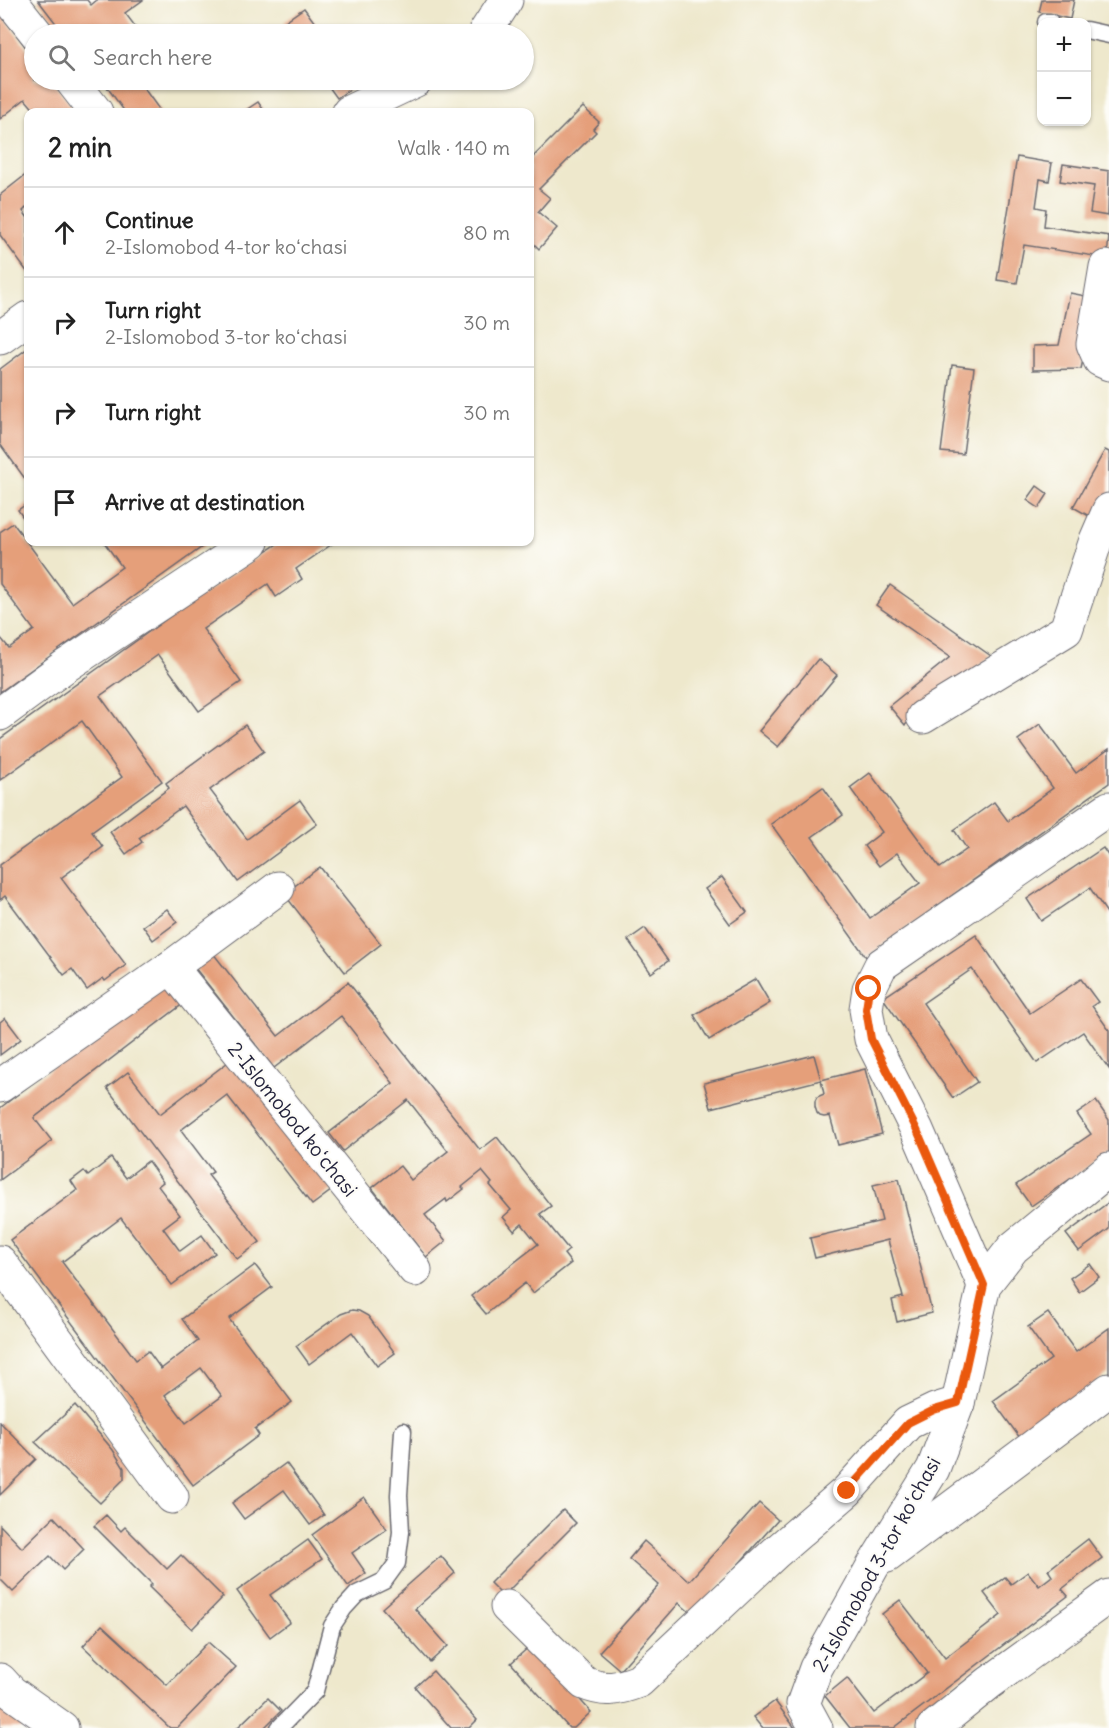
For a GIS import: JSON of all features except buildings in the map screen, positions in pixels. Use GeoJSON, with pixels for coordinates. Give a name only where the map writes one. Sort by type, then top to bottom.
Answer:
{"type":"FeatureCollection","features":[{"type":"Feature","properties":{"kind":"street"},"geometry":{"type":"LineString","coordinates":[[10,0],[29,24]]}},
{"type":"Feature","properties":{"kind":"street"},"geometry":{"type":"LineString","coordinates":[[491,24],[507,0]]}},
{"type":"Feature","properties":{"kind":"street"},"geometry":{"type":"LineString","coordinates":[[79,90],[93,108]]}},
{"type":"Feature","properties":{"kind":"street"},"geometry":{"type":"LineString","coordinates":[[358,108],[396,90]]}},
{"type":"Feature","properties":{"kind":"street"},"geometry":{"type":"LineString","coordinates":[[1106,267],[1093,344],[1100,360],[1109,364]]}},
{"type":"Feature","properties":{"kind":"street"},"geometry":{"type":"LineString","coordinates":[[0,338],[24,321]]}},
{"type":"Feature","properties":{"kind":"street"},"geometry":{"type":"LineString","coordinates":[[922,717],[1065,630],[1096,540],[1109,510]]}},
{"type":"Feature","properties":{"kind":"street"},"geometry":{"type":"LineString","coordinates":[[0,714],[64,667],[246,546]]}},
{"type":"Feature","properties":{"kind":"street"},"geometry":{"type":"LineString","coordinates":[[984,1285],[917,1130],[871,1039],[866,1009],[869,989],[881,965],[1109,808]]}},
{"type":"Feature","properties":{"kind":"street"},"geometry":{"type":"LineString","coordinates":[[0,1086],[171,967],[278,888]]}},
{"type":"Feature","properties":{"kind":"street","name":"2-Islomobod koʻchasi"},"geometry":{"type":"LineString","coordinates":[[171,967],[415,1270]]}},
{"type":"Feature","properties":{"kind":"street","name":"2-Islomobod 3-tor koʻchasi"},"geometry":{"type":"LineString","coordinates":[[816,1728],[803,1704],[816,1668],[873,1566],[933,1470],[958,1403],[984,1285],[1012,1248],[1109,1169]]}},
{"type":"Feature","properties":{"kind":"street"},"geometry":{"type":"LineString","coordinates":[[0,1262],[172,1497]]}},
{"type":"Feature","properties":{"kind":"street"},"geometry":{"type":"LineString","coordinates":[[873,1566],[1109,1390]]}},
{"type":"Feature","properties":{"kind":"street"},"geometry":{"type":"LineString","coordinates":[[507,1607],[584,1683],[596,1688],[609,1689],[624,1687],[639,1681],[775,1553],[847,1491],[908,1423],[934,1410],[958,1403]]}},
{"type":"Feature","properties":{"kind":"street"},"geometry":{"type":"LineString","coordinates":[[933,1728],[988,1683],[1109,1596]]}},
{"type":"Feature","properties":{"kind":"street"},"geometry":{"type":"LineString","coordinates":[[4,1692],[62,1728]]}},
{"type":"Feature","properties":{"kind":"lane"},"geometry":{"type":"LineString","coordinates":[[1091,31],[1109,35]]}},
{"type":"Feature","properties":{"kind":"lane"},"geometry":{"type":"LineString","coordinates":[[279,1728],[315,1690],[332,1626],[344,1608],[357,1594],[384,1581],[397,1563],[401,1532],[399,1495],[403,1431]]}},
{"type":"Feature","properties":{"kind":"route"},"geometry":{"type":"LineString","coordinates":[[847,1491],[908,1423],[934,1410],[958,1403],[984,1285],[917,1130],[871,1039],[866,1009],[869,989]]}}]}
